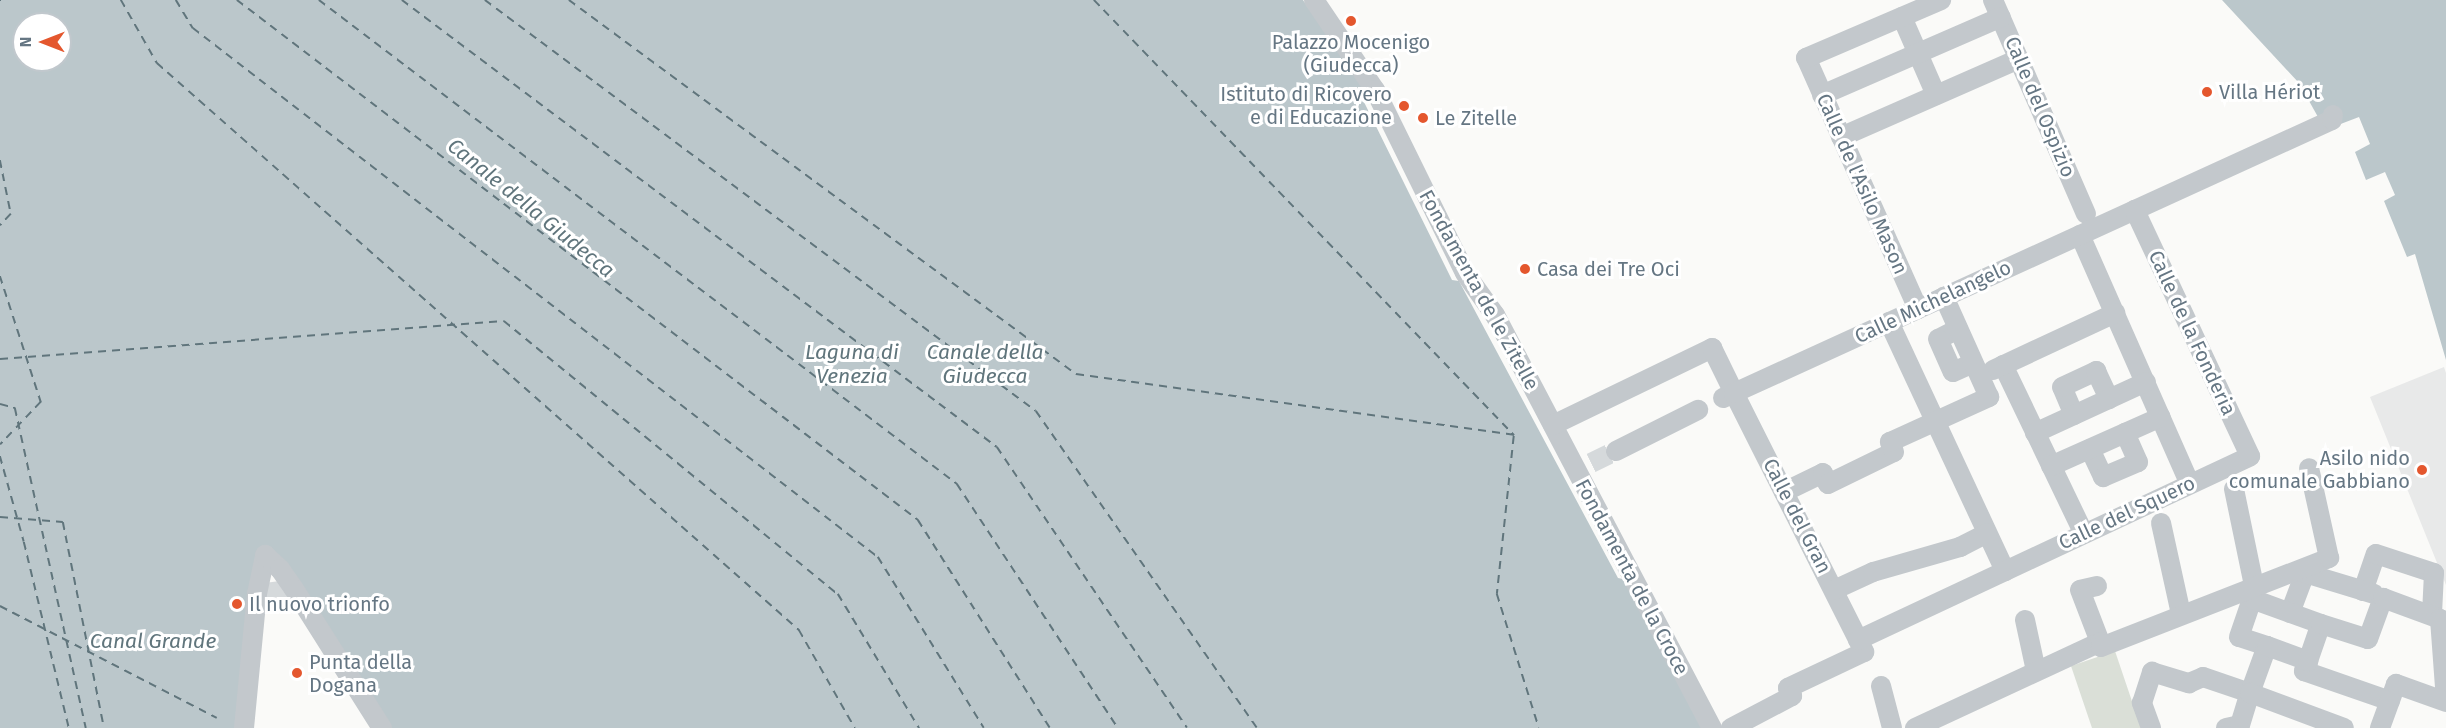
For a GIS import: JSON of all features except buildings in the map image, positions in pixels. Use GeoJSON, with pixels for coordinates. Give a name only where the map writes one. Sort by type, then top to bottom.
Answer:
{"type":"FeatureCollection","features":[{"type":"Feature","properties":{"kind":"street","name":"Fondamenta de le Zitelle"},"geometry":{"type":"LineString","coordinates":[[1314,0],[1375,90],[1465,273],[1495,315],[1553,425]]}},
{"type":"Feature","properties":{"kind":"street"},"geometry":{"type":"LineString","coordinates":[[1936,95],[1902,17],[1941,0]]}},
{"type":"Feature","properties":{"kind":"street"},"geometry":{"type":"LineString","coordinates":[[1822,95],[1918,53],[1997,9]]}},
{"type":"Feature","properties":{"kind":"street","name":"Calle del Ospizio"},"geometry":{"type":"LineString","coordinates":[[1997,9],[2086,214]]}},
{"type":"Feature","properties":{"kind":"street","name":"Calle de l'Asilo Mason"},"geometry":{"type":"LineString","coordinates":[[1902,17],[1806,58],[1918,309]]}},
{"type":"Feature","properties":{"kind":"street"},"geometry":{"type":"LineString","coordinates":[[1841,137],[2019,59]]}},
{"type":"Feature","properties":{"kind":"street","name":"Calle Michelangelo"},"geometry":{"type":"LineString","coordinates":[[1728,396],[2332,120],[2333,115]]}},
{"type":"Feature","properties":{"kind":"street","name":"Calle de la Fonderia"},"geometry":{"type":"LineString","coordinates":[[2135,210],[2250,456]]}},
{"type":"Feature","properties":{"kind":"street"},"geometry":{"type":"LineString","coordinates":[[2080,235],[2190,484]]}},
{"type":"Feature","properties":{"kind":"street"},"geometry":{"type":"LineString","coordinates":[[1944,297],[1989,397]]}},
{"type":"Feature","properties":{"kind":"street"},"geometry":{"type":"LineString","coordinates":[[1976,370],[2003,365],[2115,313]]}},
{"type":"Feature","properties":{"kind":"street"},"geometry":{"type":"LineString","coordinates":[[1889,322],[2005,571]]}},
{"type":"Feature","properties":{"kind":"street"},"geometry":{"type":"LineString","coordinates":[[1553,425],[1712,348],[1728,396]]}},
{"type":"Feature","properties":{"kind":"street"},"geometry":{"type":"LineString","coordinates":[[2003,365],[2084,534]]}},
{"type":"Feature","properties":{"kind":"street"},"geometry":{"type":"LineString","coordinates":[[2074,415],[2062,387],[2096,371],[2109,399]]}},
{"type":"Feature","properties":{"kind":"street"},"geometry":{"type":"LineString","coordinates":[[2035,433],[2146,382]]}},
{"type":"Feature","properties":{"kind":"street"},"geometry":{"type":"LineString","coordinates":[[1784,492],[1823,473],[1828,484],[1894,452],[1890,442],[2013,386]]}},
{"type":"Feature","properties":{"kind":"street","name":"Calle del Gran"},"geometry":{"type":"LineString","coordinates":[[1728,396],[1784,492],[1858,640]]}},
{"type":"Feature","properties":{"kind":"street"},"geometry":{"type":"LineString","coordinates":[[1616,451],[1698,410]]}},
{"type":"Feature","properties":{"kind":"street"},"geometry":{"type":"LineString","coordinates":[[2051,466],[2161,417]]}},
{"type":"Feature","properties":{"kind":"street","name":"Fondamenta de la Croce"},"geometry":{"type":"LineString","coordinates":[[1553,425],[1584,467],[1712,728]]}},
{"type":"Feature","properties":{"kind":"street"},"geometry":{"type":"LineString","coordinates":[[2090,449],[2103,477],[2138,462],[2125,433]]}},
{"type":"Feature","properties":{"kind":"street","name":"Calle del Squero"},"geometry":{"type":"LineString","coordinates":[[1858,640],[2250,456]]}},
{"type":"Feature","properties":{"kind":"street"},"geometry":{"type":"LineString","coordinates":[[2097,586],[2080,590],[2101,647],[2329,558],[2309,468]]}},
{"type":"Feature","properties":{"kind":"street"},"geometry":{"type":"LineString","coordinates":[[2234,489],[2254,586]]}},
{"type":"Feature","properties":{"kind":"street"},"geometry":{"type":"LineString","coordinates":[[2161,524],[2181,614]]}},
{"type":"Feature","properties":{"kind":"street"},"geometry":{"type":"LineString","coordinates":[[1834,590],[1873,572],[1959,547],[1987,533]]}},
{"type":"Feature","properties":{"kind":"street"},"geometry":{"type":"LineString","coordinates":[[2363,591],[2376,554],[2434,573],[2432,614]]}},
{"type":"Feature","properties":{"kind":"street"},"geometry":{"type":"LineString","coordinates":[[2290,613],[2305,573],[2432,614],[2440,619],[2446,702],[2396,684],[2380,728]]}},
{"type":"Feature","properties":{"kind":"street"},"geometry":{"type":"LineString","coordinates":[[244,728],[277,585],[382,728]]}},
{"type":"Feature","properties":{"kind":"street"},"geometry":{"type":"LineString","coordinates":[[2308,661],[2239,637],[2252,599],[2368,639],[2383,598]]}},
{"type":"Feature","properties":{"kind":"street"},"geometry":{"type":"LineString","coordinates":[[2025,620],[2036,671]]}},
{"type":"Feature","properties":{"kind":"street"},"geometry":{"type":"LineString","coordinates":[[2321,624],[2304,671],[2390,701]]}},
{"type":"Feature","properties":{"kind":"street"},"geometry":{"type":"LineString","coordinates":[[1731,728],[1792,696],[1788,688],[1864,652],[1858,640]]}},
{"type":"Feature","properties":{"kind":"street"},"geometry":{"type":"LineString","coordinates":[[1915,728],[2100,642]]}},
{"type":"Feature","properties":{"kind":"street"},"geometry":{"type":"LineString","coordinates":[[2226,728],[2240,725],[2267,646]]}},
{"type":"Feature","properties":{"kind":"street"},"geometry":{"type":"LineString","coordinates":[[2151,728],[2142,703],[2152,672],[2189,683],[2203,676],[2344,728]]}},
{"type":"Feature","properties":{"kind":"street"},"geometry":{"type":"LineString","coordinates":[[1881,686],[1892,728]]}},
{"type":"Feature","properties":{"kind":"shaded area","name":"Asilo nido comunale Gabbiano"},"geometry":{"type":"Polygon","coordinates":[[[2444,367],[2446,373],[2446,585],[2370,397],[2444,367]]]}},
{"type":"Feature","properties":{"kind":"shaded area"},"geometry":{"type":"Polygon","coordinates":[[[2115,651],[2141,728],[2092,728],[2071,666],[2115,651]]]}},
{"type":"Feature","properties":{"kind":"water","name":"Laguna di Venezia"},"geometry":{"type":"Polygon","coordinates":[[[0,0],[1303,0],[1367,94],[1363,100],[1452,280],[1459,281],[1618,578],[1628,580],[1704,728],[388,728],[271,550],[239,728],[0,728],[0,0]]]}},
{"type":"Feature","properties":{"kind":"water"},"geometry":{"type":"Polygon","coordinates":[[[2222,0],[2446,0],[2446,360],[2415,254],[2407,257],[2384,201],[2395,195],[2385,172],[2366,180],[2355,152],[2370,144],[2359,117],[2338,125],[2318,117],[2299,83],[2222,0]]]}},
{"type":"Feature","properties":{"kind":"ferry route"},"geometry":{"type":"LineString","coordinates":[[121,0],[157,63],[799,630],[855,728]]}},
{"type":"Feature","properties":{"kind":"ferry route"},"geometry":{"type":"LineString","coordinates":[[176,0],[193,28],[878,557],[984,728]]}},
{"type":"Feature","properties":{"kind":"ferry route"},"geometry":{"type":"LineString","coordinates":[[237,0],[918,520],[1050,728]]}},
{"type":"Feature","properties":{"kind":"ferry route"},"geometry":{"type":"LineString","coordinates":[[319,0],[957,484],[1118,728]]}},
{"type":"Feature","properties":{"kind":"ferry route"},"geometry":{"type":"LineString","coordinates":[[402,0],[997,447],[1187,728]]}},
{"type":"Feature","properties":{"kind":"ferry route"},"geometry":{"type":"LineString","coordinates":[[485,0],[1036,411],[1257,728]]}},
{"type":"Feature","properties":{"kind":"ferry route"},"geometry":{"type":"LineString","coordinates":[[569,0],[1076,374],[1514,435]]}},
{"type":"Feature","properties":{"kind":"ferry route"},"geometry":{"type":"LineString","coordinates":[[1094,0],[1514,435]]}},
{"type":"Feature","properties":{"kind":"ferry route"},"geometry":{"type":"LineString","coordinates":[[0,160],[11,214],[0,226]]}},
{"type":"Feature","properties":{"kind":"ferry route"},"geometry":{"type":"LineString","coordinates":[[0,276],[41,402],[0,445]]}},
{"type":"Feature","properties":{"kind":"ferry route"},"geometry":{"type":"LineString","coordinates":[[0,359],[504,321],[838,594],[919,728]]}},
{"type":"Feature","properties":{"kind":"ferry route"},"geometry":{"type":"LineString","coordinates":[[0,404],[15,408],[86,728]]}},
{"type":"Feature","properties":{"kind":"ferry route"},"geometry":{"type":"LineString","coordinates":[[1514,436],[1497,594],[1539,728]]}},
{"type":"Feature","properties":{"kind":"ferry route"},"geometry":{"type":"LineString","coordinates":[[0,456],[24,542],[69,728]]}},
{"type":"Feature","properties":{"kind":"ferry route"},"geometry":{"type":"LineString","coordinates":[[0,517],[63,522],[104,728]]}},
{"type":"Feature","properties":{"kind":"ferry route"},"geometry":{"type":"LineString","coordinates":[[0,606],[217,718]]}},
{"type":"Feature","properties":{"kind":"tunnel"},"geometry":{"type":"LineString","coordinates":[[1591,463],[1616,451]]}},
{"type":"Feature","properties":{"kind":"tunnel"},"geometry":{"type":"LineString","coordinates":[[266,593],[287,590]]}},
{"type":"Feature","properties":{"kind":"place","name":"Palazzo Mocenigo (Giudecca)"},"geometry":{"type":"Point","coordinates":[1351,21]}},
{"type":"Feature","properties":{"kind":"place","name":"Villa Hériot"},"geometry":{"type":"Point","coordinates":[2207,92]}},
{"type":"Feature","properties":{"kind":"place","name":"Istituto di Ricovero e di Educazione"},"geometry":{"type":"Point","coordinates":[1404,106]}},
{"type":"Feature","properties":{"kind":"place","name":"Le Zitelle"},"geometry":{"type":"Point","coordinates":[1423,118]}},
{"type":"Feature","properties":{"kind":"place","name":"Casa dei Tre Oci"},"geometry":{"type":"Point","coordinates":[1525,269]}},
{"type":"Feature","properties":{"kind":"place","name":"Asilo nido comunale Gabbiano"},"geometry":{"type":"Point","coordinates":[2422,470]}},
{"type":"Feature","properties":{"kind":"place","name":"Il nuovo trionfo"},"geometry":{"type":"Point","coordinates":[237,604]}},
{"type":"Feature","properties":{"kind":"place","name":"Punta della Dogana"},"geometry":{"type":"Point","coordinates":[297,673]}},
{"type":"Feature","properties":{"kind":"water label","name":"Canale della Giudecca"},"geometry":{"type":"Point","coordinates":[531,208]}},
{"type":"Feature","properties":{"kind":"water label","name":"Canale della Giudecca"},"geometry":{"type":"Point","coordinates":[985,364]}},
{"type":"Feature","properties":{"kind":"water label","name":"Canal Grande"},"geometry":{"type":"Point","coordinates":[153,641]}}]}
